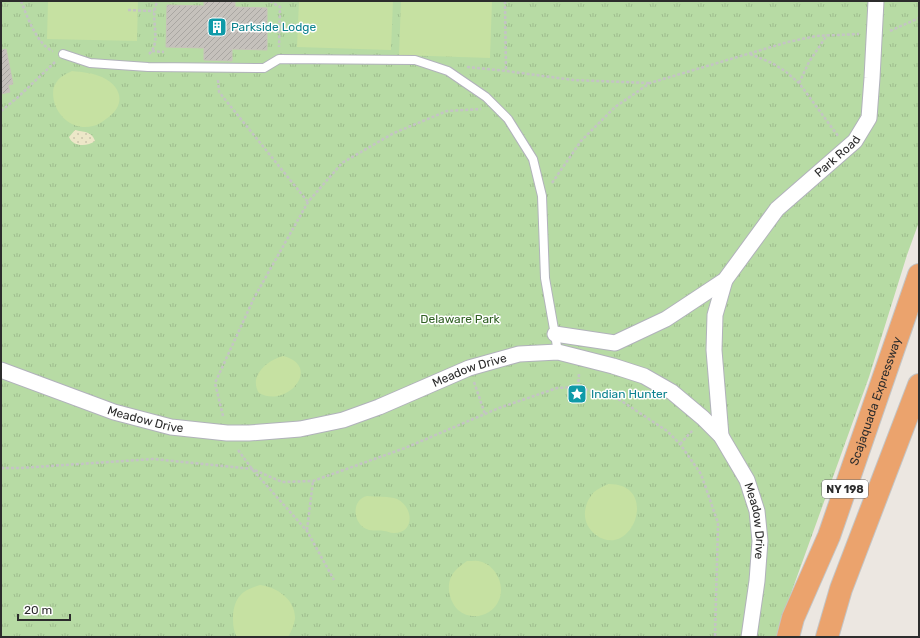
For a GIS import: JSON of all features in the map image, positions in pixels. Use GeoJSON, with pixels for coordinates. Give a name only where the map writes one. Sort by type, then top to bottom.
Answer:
{"type":"FeatureCollection","features":[{"type":"Feature","properties":{"kind":"highway","name":"Scajaquada Expressway"},"geometry":{"type":"LineString","coordinates":[[788,637],[793,618],[829,536],[919,276]]}},
{"type":"Feature","properties":{"kind":"highway","name":"NY 198"},"geometry":{"type":"LineString","coordinates":[[827,637],[841,589],[919,385]]}},
{"type":"Feature","properties":{"kind":"street","name":"Park Road"},"geometry":{"type":"LineString","coordinates":[[721,436],[714,350],[715,315],[725,280],[777,209],[855,141],[869,118],[876,1]]}},
{"type":"Feature","properties":{"kind":"street","name":"Park Road"},"geometry":{"type":"LineString","coordinates":[[555,334],[615,343],[666,319],[725,280]]}},
{"type":"Feature","properties":{"kind":"street","name":"Meadow Drive"},"geometry":{"type":"LineString","coordinates":[[1,370],[114,412],[170,427],[227,433],[249,433],[300,429],[343,420],[379,407],[469,368],[519,354],[558,352],[613,366],[644,376],[672,392],[703,418],[721,436],[747,480],[756,511],[760,541],[757,581],[749,637]]}},
{"type":"Feature","properties":{"kind":"lane"},"geometry":{"type":"LineString","coordinates":[[63,54],[90,63],[148,67],[264,68],[279,59],[415,60],[448,71],[486,97],[508,119],[534,159],[542,196],[545,278],[558,352]]}},
{"type":"Feature","properties":{"kind":"path"},"geometry":{"type":"LineString","coordinates":[[1,111],[17,98],[63,54],[47,49],[37,36],[21,1]]}},
{"type":"Feature","properties":{"kind":"path"},"geometry":{"type":"LineString","coordinates":[[148,58],[154,46],[157,25],[154,11],[155,5],[158,1]]}},
{"type":"Feature","properties":{"kind":"path"},"geometry":{"type":"LineString","coordinates":[[270,1],[280,7],[279,51]]}},
{"type":"Feature","properties":{"kind":"path"},"geometry":{"type":"LineString","coordinates":[[504,1],[506,71]]}},
{"type":"Feature","properties":{"kind":"path"},"geometry":{"type":"LineString","coordinates":[[128,10],[154,11]]}},
{"type":"Feature","properties":{"kind":"path"},"geometry":{"type":"LineString","coordinates":[[887,32],[893,31],[919,18]]}},
{"type":"Feature","properties":{"kind":"path"},"geometry":{"type":"LineString","coordinates":[[274,31],[280,31]]}},
{"type":"Feature","properties":{"kind":"path"},"geometry":{"type":"LineString","coordinates":[[542,196],[581,141],[615,107],[650,84],[788,42],[816,36],[860,34]]}},
{"type":"Feature","properties":{"kind":"path"},"geometry":{"type":"LineString","coordinates":[[799,83],[809,62],[828,35]]}},
{"type":"Feature","properties":{"kind":"path"},"geometry":{"type":"LineString","coordinates":[[152,51],[164,52]]}},
{"type":"Feature","properties":{"kind":"path"},"geometry":{"type":"LineString","coordinates":[[750,54],[772,63],[785,71],[799,83],[846,148]]}},
{"type":"Feature","properties":{"kind":"path"},"geometry":{"type":"LineString","coordinates":[[462,67],[573,80],[650,84]]}},
{"type":"Feature","properties":{"kind":"path"},"geometry":{"type":"LineString","coordinates":[[218,79],[219,92],[308,202]]}},
{"type":"Feature","properties":{"kind":"path"},"geometry":{"type":"LineString","coordinates":[[334,580],[307,531],[252,470],[227,433],[215,382],[254,298],[308,202],[342,163],[394,133],[447,111],[497,108]]}},
{"type":"Feature","properties":{"kind":"path"},"geometry":{"type":"LineString","coordinates":[[469,368],[485,414]]}},
{"type":"Feature","properties":{"kind":"path"},"geometry":{"type":"LineString","coordinates":[[1,468],[153,459],[252,470],[282,482],[312,481],[405,448],[485,414],[557,388],[578,387],[620,400],[667,430],[680,444],[701,474],[718,523],[715,637]]}},
{"type":"Feature","properties":{"kind":"path"},"geometry":{"type":"LineString","coordinates":[[307,531],[312,481]]}},
{"type":"Feature","properties":{"kind":"green space","name":"Delaware Park"},"geometry":{"type":"Polygon","coordinates":[[[1,1],[919,1],[919,222],[907,255],[869,377],[785,610],[777,637],[1,637],[1,1]]]}},
{"type":"Feature","properties":{"kind":"green space"},"geometry":{"type":"Polygon","coordinates":[[[48,1],[138,1],[137,41],[47,39],[48,1]]]}},
{"type":"Feature","properties":{"kind":"green space"},"geometry":{"type":"Polygon","coordinates":[[[299,1],[393,1],[391,50],[297,47],[299,1]]]}},
{"type":"Feature","properties":{"kind":"green space"},"geometry":{"type":"Polygon","coordinates":[[[401,1],[492,1],[490,58],[399,55],[401,1]]]}},
{"type":"Feature","properties":{"kind":"green space"},"geometry":{"type":"Polygon","coordinates":[[[72,71],[102,77],[109,81],[118,91],[119,103],[117,108],[112,114],[98,124],[86,127],[74,125],[63,118],[56,107],[53,94],[55,85],[61,77],[72,71]]]}},
{"type":"Feature","properties":{"kind":"green space"},"geometry":{"type":"Polygon","coordinates":[[[283,356],[295,361],[300,368],[300,376],[296,384],[289,391],[280,395],[270,396],[259,393],[256,387],[256,381],[261,370],[271,361],[283,356]]]}},
{"type":"Feature","properties":{"kind":"green space"},"geometry":{"type":"Polygon","coordinates":[[[608,484],[624,487],[634,495],[637,507],[635,519],[630,530],[621,538],[609,540],[596,535],[591,531],[585,514],[585,508],[590,497],[594,492],[608,484]]]}},
{"type":"Feature","properties":{"kind":"green space"},"geometry":{"type":"Polygon","coordinates":[[[367,496],[394,498],[403,503],[407,508],[410,519],[405,529],[400,532],[393,533],[364,528],[357,519],[356,507],[362,498],[367,496]]]}},
{"type":"Feature","properties":{"kind":"green space"},"geometry":{"type":"Polygon","coordinates":[[[467,561],[478,561],[487,564],[496,573],[500,583],[501,595],[496,606],[481,616],[469,615],[458,610],[450,596],[449,586],[452,575],[467,561]]]}},
{"type":"Feature","properties":{"kind":"green space"},"geometry":{"type":"Polygon","coordinates":[[[260,585],[273,588],[289,600],[295,619],[288,637],[237,637],[234,629],[233,615],[238,598],[249,589],[260,585]]]}},
{"type":"Feature","properties":{"kind":"sand"},"geometry":{"type":"Polygon","coordinates":[[[75,130],[92,135],[95,141],[84,145],[74,143],[69,137],[75,130]]]}},
{"type":"Feature","properties":{"kind":"building","name":"Parkside Lodge"},"geometry":{"type":"Polygon","coordinates":[[[204,1],[235,1],[235,7],[267,8],[267,50],[232,49],[232,61],[204,60],[204,48],[166,47],[167,5],[204,6],[204,1]]]}},
{"type":"Feature","properties":{"kind":"building"},"geometry":{"type":"Polygon","coordinates":[[[6,49],[13,84],[8,85],[10,92],[1,94],[1,50],[6,49]]]}},
{"type":"Feature","properties":{"kind":"place","name":"Parkside Lodge"},"geometry":{"type":"Point","coordinates":[217,27]}},
{"type":"Feature","properties":{"kind":"place","name":"Indian Hunter"},"geometry":{"type":"Point","coordinates":[577,394]}}]}
